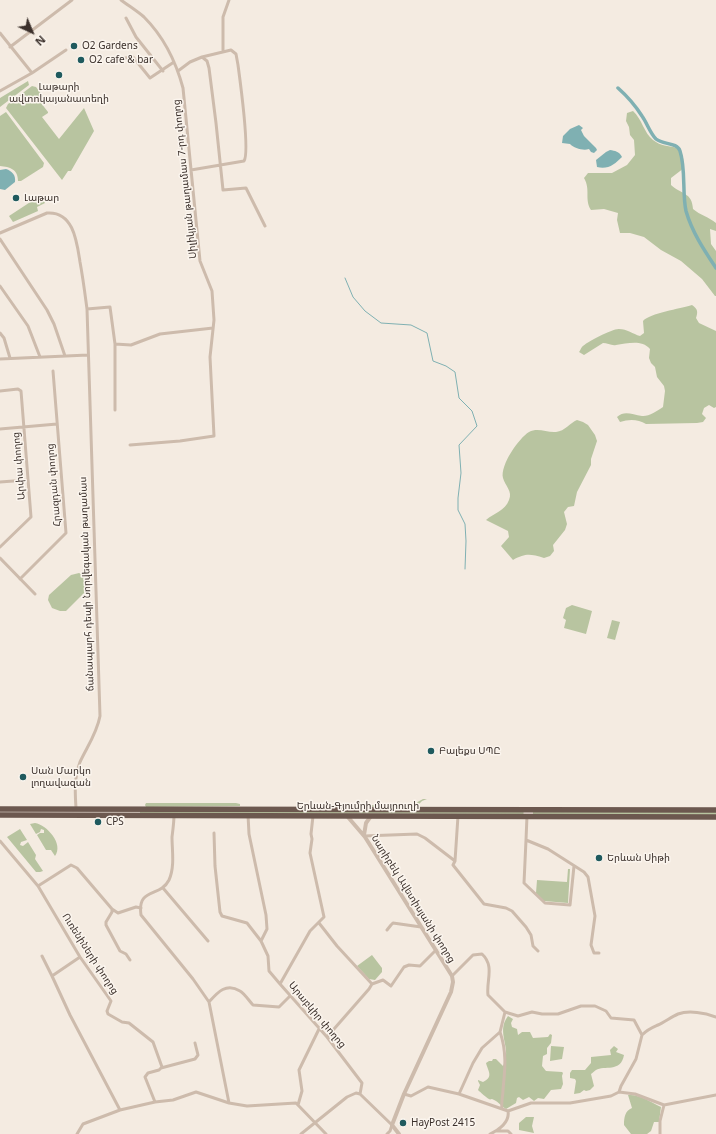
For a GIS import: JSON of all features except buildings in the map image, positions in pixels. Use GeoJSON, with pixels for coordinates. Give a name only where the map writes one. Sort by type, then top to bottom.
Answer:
{"type":"FeatureCollection","features":[{"type":"Feature","properties":{"kind":"highway"},"geometry":{"type":"LineString","coordinates":[[132,808],[132,815]]}},
{"type":"Feature","properties":{"kind":"highway","name":"Երևան-Գյումրի մայրուղի"},"geometry":{"type":"LineString","coordinates":[[0,809],[716,810]]}},
{"type":"Feature","properties":{"kind":"highway"},"geometry":{"type":"LineString","coordinates":[[528,816],[529,810]]}},
{"type":"Feature","properties":{"kind":"highway","name":"Երևան-Գյումրի մայրուղի"},"geometry":{"type":"LineString","coordinates":[[0,815],[528,816],[714,818]]}},
{"type":"Feature","properties":{"kind":"street"},"geometry":{"type":"LineString","coordinates":[[10,47],[72,0]]}},
{"type":"Feature","properties":{"kind":"street","name":"Սիլիկյան թաղամաս 7-րդ փողոց"},"geometry":{"type":"LineString","coordinates":[[121,0],[144,18],[168,50],[178,71],[183,88],[200,261],[212,291],[214,320],[210,357],[214,436],[130,446]]}},
{"type":"Feature","properties":{"kind":"street"},"geometry":{"type":"LineString","coordinates":[[223,50],[223,17],[229,0]]}},
{"type":"Feature","properties":{"kind":"street"},"geometry":{"type":"LineString","coordinates":[[126,18],[136,37],[163,71]]}},
{"type":"Feature","properties":{"kind":"street"},"geometry":{"type":"LineString","coordinates":[[0,33],[32,73]]}},
{"type":"Feature","properties":{"kind":"street"},"geometry":{"type":"LineString","coordinates":[[0,91],[32,73],[66,50]]}},
{"type":"Feature","properties":{"kind":"street"},"geometry":{"type":"LineString","coordinates":[[178,71],[190,62],[202,57],[230,50],[236,54],[246,142],[246,159],[244,161],[191,170]]}},
{"type":"Feature","properties":{"kind":"street"},"geometry":{"type":"LineString","coordinates":[[125,58],[133,57],[150,78],[163,71],[174,62]]}},
{"type":"Feature","properties":{"kind":"street"},"geometry":{"type":"LineString","coordinates":[[202,57],[207,61],[209,68],[223,190],[246,188],[265,226]]}},
{"type":"Feature","properties":{"kind":"street","name":"ճանապարհ դեպի Նորվեգական թաղամաս"},"geometry":{"type":"LineString","coordinates":[[0,233],[48,213],[61,216],[70,224],[76,236],[83,276],[87,309],[100,716],[97,728],[80,763],[74,782],[76,808]]}},
{"type":"Feature","properties":{"kind":"street"},"geometry":{"type":"LineString","coordinates":[[0,239],[47,310],[66,356]]}},
{"type":"Feature","properties":{"kind":"street"},"geometry":{"type":"LineString","coordinates":[[0,286],[28,326],[40,357]]}},
{"type":"Feature","properties":{"kind":"street"},"geometry":{"type":"LineString","coordinates":[[87,309],[110,307],[115,344],[115,410]]}},
{"type":"Feature","properties":{"kind":"street"},"geometry":{"type":"LineString","coordinates":[[115,344],[131,345],[160,334],[214,328]]}},
{"type":"Feature","properties":{"kind":"street"},"geometry":{"type":"LineString","coordinates":[[0,333],[4,338],[10,358]]}},
{"type":"Feature","properties":{"kind":"street"},"geometry":{"type":"LineString","coordinates":[[0,358],[88,355]]}},
{"type":"Feature","properties":{"kind":"street","name":"Հրազդան փողոց"},"geometry":{"type":"LineString","coordinates":[[20,579],[66,532],[53,371]]}},
{"type":"Feature","properties":{"kind":"street","name":"Արփա փողոց"},"geometry":{"type":"LineString","coordinates":[[0,391],[18,389],[20,391],[31,518],[0,547]]}},
{"type":"Feature","properties":{"kind":"street"},"geometry":{"type":"LineString","coordinates":[[0,429],[57,424]]}},
{"type":"Feature","properties":{"kind":"street"},"geometry":{"type":"LineString","coordinates":[[0,482],[27,480]]}},
{"type":"Feature","properties":{"kind":"street"},"geometry":{"type":"LineString","coordinates":[[0,558],[35,594]]}},
{"type":"Feature","properties":{"kind":"street"},"geometry":{"type":"LineString","coordinates":[[174,815],[172,836],[173,858],[169,879],[163,888],[146,896],[142,900],[141,915],[192,979],[208,1002],[229,1103]]}},
{"type":"Feature","properties":{"kind":"street"},"geometry":{"type":"LineString","coordinates":[[248,815],[249,834],[266,915],[267,929],[261,941]]}},
{"type":"Feature","properties":{"kind":"street"},"geometry":{"type":"LineString","coordinates":[[313,816],[310,853],[324,917],[319,923],[337,946],[372,984]]}},
{"type":"Feature","properties":{"kind":"street","name":"Նարիբեկ Ավետիսյանի փողոց"},"geometry":{"type":"LineString","coordinates":[[347,816],[364,836],[452,976],[453,982],[451,992],[404,1094],[392,1125]]}},
{"type":"Feature","properties":{"kind":"street"},"geometry":{"type":"LineString","coordinates":[[371,816],[366,823],[364,836],[417,834],[425,838],[455,861]]}},
{"type":"Feature","properties":{"kind":"street"},"geometry":{"type":"LineString","coordinates":[[458,816],[455,861],[453,865],[484,904],[506,908],[520,918],[531,935],[533,946],[538,951]]}},
{"type":"Feature","properties":{"kind":"street"},"geometry":{"type":"LineString","coordinates":[[528,816],[524,883],[545,903],[570,905],[574,866]]}},
{"type":"Feature","properties":{"kind":"street"},"geometry":{"type":"LineString","coordinates":[[214,834],[215,866],[220,912],[222,916],[247,923],[261,941],[268,956],[269,971],[280,984]]}},
{"type":"Feature","properties":{"kind":"street"},"geometry":{"type":"LineString","coordinates":[[526,840],[548,849],[584,872],[588,877],[595,916],[591,945],[594,953],[599,953]]}},
{"type":"Feature","properties":{"kind":"street","name":"Ուռենիների փողոց"},"geometry":{"type":"LineString","coordinates":[[0,841],[38,886],[80,957],[111,1002],[107,1011],[108,1014],[122,1022],[129,1022],[153,1042],[162,1066],[161,1068]]}},
{"type":"Feature","properties":{"kind":"street"},"geometry":{"type":"LineString","coordinates":[[38,886],[71,865],[81,872],[112,909],[118,913],[136,907],[141,908]]}},
{"type":"Feature","properties":{"kind":"street"},"geometry":{"type":"LineString","coordinates":[[163,888],[208,941]]}},
{"type":"Feature","properties":{"kind":"street"},"geometry":{"type":"LineString","coordinates":[[112,909],[106,925],[120,951],[126,954],[130,960]]}},
{"type":"Feature","properties":{"kind":"street","name":"Արաբկիր փողոց"},"geometry":{"type":"LineString","coordinates":[[319,923],[310,931],[280,984],[327,1037],[362,1083],[360,1094]]}},
{"type":"Feature","properties":{"kind":"street"},"geometry":{"type":"LineString","coordinates":[[387,930],[393,923],[421,926]]}},
{"type":"Feature","properties":{"kind":"street"},"geometry":{"type":"LineString","coordinates":[[327,1037],[372,984],[383,980],[390,986],[404,967],[409,965],[420,966],[436,950]]}},
{"type":"Feature","properties":{"kind":"street"},"geometry":{"type":"LineString","coordinates":[[452,976],[473,955],[482,954],[486,958],[490,968],[488,996],[505,1012],[518,1016],[532,1012],[558,1014],[581,1006],[595,1006],[606,1011],[611,1018],[634,1020],[642,1034]]}},
{"type":"Feature","properties":{"kind":"street"},"geometry":{"type":"LineString","coordinates":[[42,956],[70,1015],[120,1110]]}},
{"type":"Feature","properties":{"kind":"street"},"geometry":{"type":"LineString","coordinates":[[52,976],[80,957]]}},
{"type":"Feature","properties":{"kind":"street"},"geometry":{"type":"LineString","coordinates":[[208,1002],[218,991],[224,988],[232,988],[240,991],[253,1005],[280,1007],[290,996]]}},
{"type":"Feature","properties":{"kind":"street"},"geometry":{"type":"LineString","coordinates":[[502,1109],[501,1101],[506,1058],[500,1032],[505,1012]]}},
{"type":"Feature","properties":{"kind":"street"},"geometry":{"type":"LineString","coordinates":[[619,1092],[620,1086],[636,1059],[642,1034],[648,1028],[657,1026],[678,1014],[700,1013],[716,1017]]}},
{"type":"Feature","properties":{"kind":"street"},"geometry":{"type":"LineString","coordinates":[[298,1105],[302,1091],[299,1070],[319,1029]]}},
{"type":"Feature","properties":{"kind":"street"},"geometry":{"type":"LineString","coordinates":[[459,1094],[473,1063],[482,1048],[500,1032]]}},
{"type":"Feature","properties":{"kind":"street"},"geometry":{"type":"LineString","coordinates":[[155,1102],[145,1077],[146,1075],[161,1068],[196,1059],[198,1055],[195,1043]]}},
{"type":"Feature","properties":{"kind":"street"},"geometry":{"type":"LineString","coordinates":[[404,1094],[411,1096],[428,1087],[459,1094],[508,1111],[531,1103],[570,1103],[612,1096],[619,1092],[635,1094],[664,1105],[716,1094]]}},
{"type":"Feature","properties":{"kind":"street"},"geometry":{"type":"LineString","coordinates":[[77,1134],[83,1124],[120,1110],[155,1102],[173,1100],[196,1092],[229,1103],[247,1106],[296,1103],[326,1134]]}},
{"type":"Feature","properties":{"kind":"street"},"geometry":{"type":"LineString","coordinates":[[301,1134],[347,1097],[356,1093],[360,1094],[392,1125],[399,1134]]}},
{"type":"Feature","properties":{"kind":"street"},"geometry":{"type":"LineString","coordinates":[[660,1134],[660,1121],[664,1105]]}},
{"type":"Feature","properties":{"kind":"street"},"geometry":{"type":"LineString","coordinates":[[490,1134],[496,1131],[507,1119],[508,1111]]}},
{"type":"Feature","properties":{"kind":"street"},"geometry":{"type":"LineString","coordinates":[[387,1134],[392,1125]]}},
{"type":"Feature","properties":{"kind":"street"},"geometry":{"type":"LineString","coordinates":[[496,1131],[508,1131],[511,1134]]}},
{"type":"Feature","properties":{"kind":"green space"},"geometry":{"type":"Polygon","coordinates":[[[28,81],[29,85],[0,107],[0,98],[28,81]]]}},
{"type":"Feature","properties":{"kind":"green space"},"geometry":{"type":"Polygon","coordinates":[[[32,86],[36,87],[43,96],[41,103],[48,113],[42,117],[59,139],[84,108],[94,131],[71,171],[68,171],[62,180],[6,108],[8,104],[32,86]]]}},
{"type":"Feature","properties":{"kind":"green space"},"geometry":{"type":"Polygon","coordinates":[[[633,111],[639,118],[647,134],[653,140],[665,146],[674,147],[681,152],[684,168],[671,178],[671,185],[686,194],[691,199],[693,209],[716,223],[716,231],[710,229],[711,244],[716,251],[716,296],[702,279],[681,261],[661,250],[644,237],[630,233],[620,233],[617,220],[618,213],[604,209],[591,210],[589,206],[587,187],[584,178],[588,173],[612,173],[627,165],[635,155],[634,140],[630,135],[629,127],[626,121],[627,113],[633,111]]]}},
{"type":"Feature","properties":{"kind":"green space"},"geometry":{"type":"Polygon","coordinates":[[[6,112],[44,163],[43,167],[21,181],[18,181],[17,174],[13,169],[0,166],[0,116],[6,112]]]}},
{"type":"Feature","properties":{"kind":"green space"},"geometry":{"type":"Polygon","coordinates":[[[41,195],[45,203],[37,207],[38,211],[13,222],[9,216],[41,195]]]}},
{"type":"Feature","properties":{"kind":"green space"},"geometry":{"type":"Polygon","coordinates":[[[692,305],[697,311],[696,318],[699,323],[716,331],[716,407],[714,408],[709,405],[704,408],[702,414],[706,418],[703,422],[697,423],[646,424],[633,420],[620,422],[617,417],[620,415],[629,414],[647,416],[663,407],[665,391],[664,386],[657,377],[655,367],[649,358],[650,349],[638,343],[614,345],[603,343],[584,355],[579,352],[581,348],[594,339],[616,329],[625,330],[640,336],[644,333],[643,321],[647,318],[658,313],[692,305]]]}},
{"type":"Feature","properties":{"kind":"green space"},"geometry":{"type":"Polygon","coordinates":[[[577,420],[588,425],[597,441],[591,459],[591,465],[577,492],[574,506],[568,507],[564,512],[567,524],[565,530],[553,545],[554,551],[550,556],[544,558],[528,555],[521,556],[513,560],[501,546],[509,537],[508,531],[486,520],[505,507],[509,500],[510,494],[503,478],[504,466],[507,459],[520,440],[529,432],[539,430],[556,432],[565,429],[577,420]]]}},
{"type":"Feature","properties":{"kind":"green space"},"geometry":{"type":"Polygon","coordinates":[[[79,573],[85,576],[88,581],[86,591],[66,611],[60,611],[52,608],[48,600],[49,595],[71,575],[79,573]]]}},
{"type":"Feature","properties":{"kind":"green space"},"geometry":{"type":"Polygon","coordinates":[[[572,605],[592,611],[586,634],[564,628],[566,620],[563,618],[566,608],[572,605]]]}},
{"type":"Feature","properties":{"kind":"green space"},"geometry":{"type":"Polygon","coordinates":[[[612,620],[620,622],[615,640],[607,638],[612,620]]]}},
{"type":"Feature","properties":{"kind":"green space"},"geometry":{"type":"Polygon","coordinates":[[[423,799],[427,799],[422,801],[415,808],[336,807],[332,805],[412,805],[423,799]]]}},
{"type":"Feature","properties":{"kind":"green space"},"geometry":{"type":"Polygon","coordinates":[[[146,803],[236,803],[240,804],[240,806],[146,807],[146,803]]]}},
{"type":"Feature","properties":{"kind":"green space"},"geometry":{"type":"Polygon","coordinates":[[[140,811],[523,812],[524,813],[140,813],[140,811]]]}},
{"type":"Feature","properties":{"kind":"green space"},"geometry":{"type":"Polygon","coordinates":[[[533,812],[716,812],[716,815],[533,815],[533,812]]]}},
{"type":"Feature","properties":{"kind":"green space"},"geometry":{"type":"Polygon","coordinates":[[[30,824],[40,824],[53,836],[57,846],[55,856],[51,850],[46,850],[37,835],[44,833],[44,830],[41,829],[40,832],[36,834],[30,824]]]}},
{"type":"Feature","properties":{"kind":"green space"},"geometry":{"type":"Polygon","coordinates":[[[20,829],[27,840],[21,842],[20,845],[23,846],[28,842],[36,855],[35,859],[43,871],[36,872],[7,837],[20,829]]]}},
{"type":"Feature","properties":{"kind":"green space"},"geometry":{"type":"Polygon","coordinates":[[[568,869],[570,869],[568,903],[544,901],[536,893],[537,880],[567,882],[568,869]]]}},
{"type":"Feature","properties":{"kind":"green space"},"geometry":{"type":"Polygon","coordinates":[[[372,955],[382,968],[382,972],[375,980],[369,979],[357,966],[372,955]]]}},
{"type":"Feature","properties":{"kind":"green space"},"geometry":{"type":"Polygon","coordinates":[[[508,1016],[513,1019],[511,1023],[512,1027],[517,1029],[518,1035],[522,1032],[530,1032],[533,1038],[548,1037],[550,1034],[552,1035],[551,1043],[547,1048],[547,1054],[543,1056],[542,1066],[546,1071],[562,1072],[563,1084],[561,1089],[551,1090],[544,1099],[538,1098],[534,1101],[529,1097],[523,1100],[519,1097],[517,1098],[516,1103],[506,1109],[478,1090],[480,1085],[478,1080],[483,1082],[488,1078],[489,1074],[486,1063],[489,1061],[496,1059],[503,1066],[506,1059],[506,1047],[503,1028],[504,1022],[508,1016]]]}},
{"type":"Feature","properties":{"kind":"green space"},"geometry":{"type":"Polygon","coordinates":[[[551,1046],[564,1047],[562,1059],[550,1061],[551,1046]]]}},
{"type":"Feature","properties":{"kind":"green space"},"geometry":{"type":"Polygon","coordinates":[[[614,1046],[618,1049],[616,1052],[624,1055],[622,1061],[616,1066],[595,1070],[591,1074],[594,1086],[590,1090],[584,1090],[580,1093],[574,1094],[576,1081],[575,1079],[570,1078],[570,1073],[572,1070],[585,1070],[591,1063],[591,1057],[611,1055],[610,1050],[614,1046]]]}},
{"type":"Feature","properties":{"kind":"green space"},"geometry":{"type":"Polygon","coordinates":[[[628,1095],[641,1097],[661,1107],[659,1122],[654,1122],[651,1131],[647,1134],[631,1134],[624,1125],[625,1115],[632,1108],[628,1095]]]}},
{"type":"Feature","properties":{"kind":"green space"},"geometry":{"type":"Polygon","coordinates":[[[526,1117],[534,1117],[532,1126],[534,1133],[519,1130],[519,1123],[526,1117]]]}},
{"type":"Feature","properties":{"kind":"water"},"geometry":{"type":"Polygon","coordinates":[[[579,125],[583,128],[581,130],[584,136],[596,148],[597,150],[594,153],[589,149],[576,148],[570,144],[562,143],[563,136],[570,129],[579,125]]]}},
{"type":"Feature","properties":{"kind":"water"},"geometry":{"type":"Polygon","coordinates":[[[610,150],[618,152],[622,157],[608,167],[597,167],[596,160],[610,150]]]}},
{"type":"Feature","properties":{"kind":"water"},"geometry":{"type":"Polygon","coordinates":[[[6,169],[13,174],[15,177],[15,182],[5,190],[0,189],[0,170],[6,169]]]}},
{"type":"Feature","properties":{"kind":"waterway"},"geometry":{"type":"LineString","coordinates":[[618,88],[637,108],[656,139],[676,146],[680,151],[683,165],[686,211],[695,234],[716,268]]}},
{"type":"Feature","properties":{"kind":"waterway"},"geometry":{"type":"LineString","coordinates":[[345,278],[353,297],[365,311],[381,323],[411,325],[427,333],[433,361],[446,366],[455,372],[459,398],[472,411],[477,426],[459,445],[461,473],[458,510],[465,524],[465,569]]}},
{"type":"Feature","properties":{"kind":"place","name":"O2 Gardens"},"geometry":{"type":"Point","coordinates":[74,46]}},
{"type":"Feature","properties":{"kind":"place","name":"O2 cafe & bar"},"geometry":{"type":"Point","coordinates":[81,60]}},
{"type":"Feature","properties":{"kind":"place","name":"Լաթարի ավտոկայանատեղի"},"geometry":{"type":"Point","coordinates":[59,75]}},
{"type":"Feature","properties":{"kind":"place","name":"Լաթար"},"geometry":{"type":"Point","coordinates":[16,198]}},
{"type":"Feature","properties":{"kind":"place","name":"Բալեքս ՍՊԸ"},"geometry":{"type":"Point","coordinates":[431,751]}},
{"type":"Feature","properties":{"kind":"place","name":"Սան Մարկո լողավազան"},"geometry":{"type":"Point","coordinates":[23,777]}},
{"type":"Feature","properties":{"kind":"place","name":"CPS"},"geometry":{"type":"Point","coordinates":[98,822]}},
{"type":"Feature","properties":{"kind":"place","name":"Երևան Սիթի"},"geometry":{"type":"Point","coordinates":[599,858]}},
{"type":"Feature","properties":{"kind":"place","name":"HayPost 2415"},"geometry":{"type":"Point","coordinates":[403,1123]}}]}
